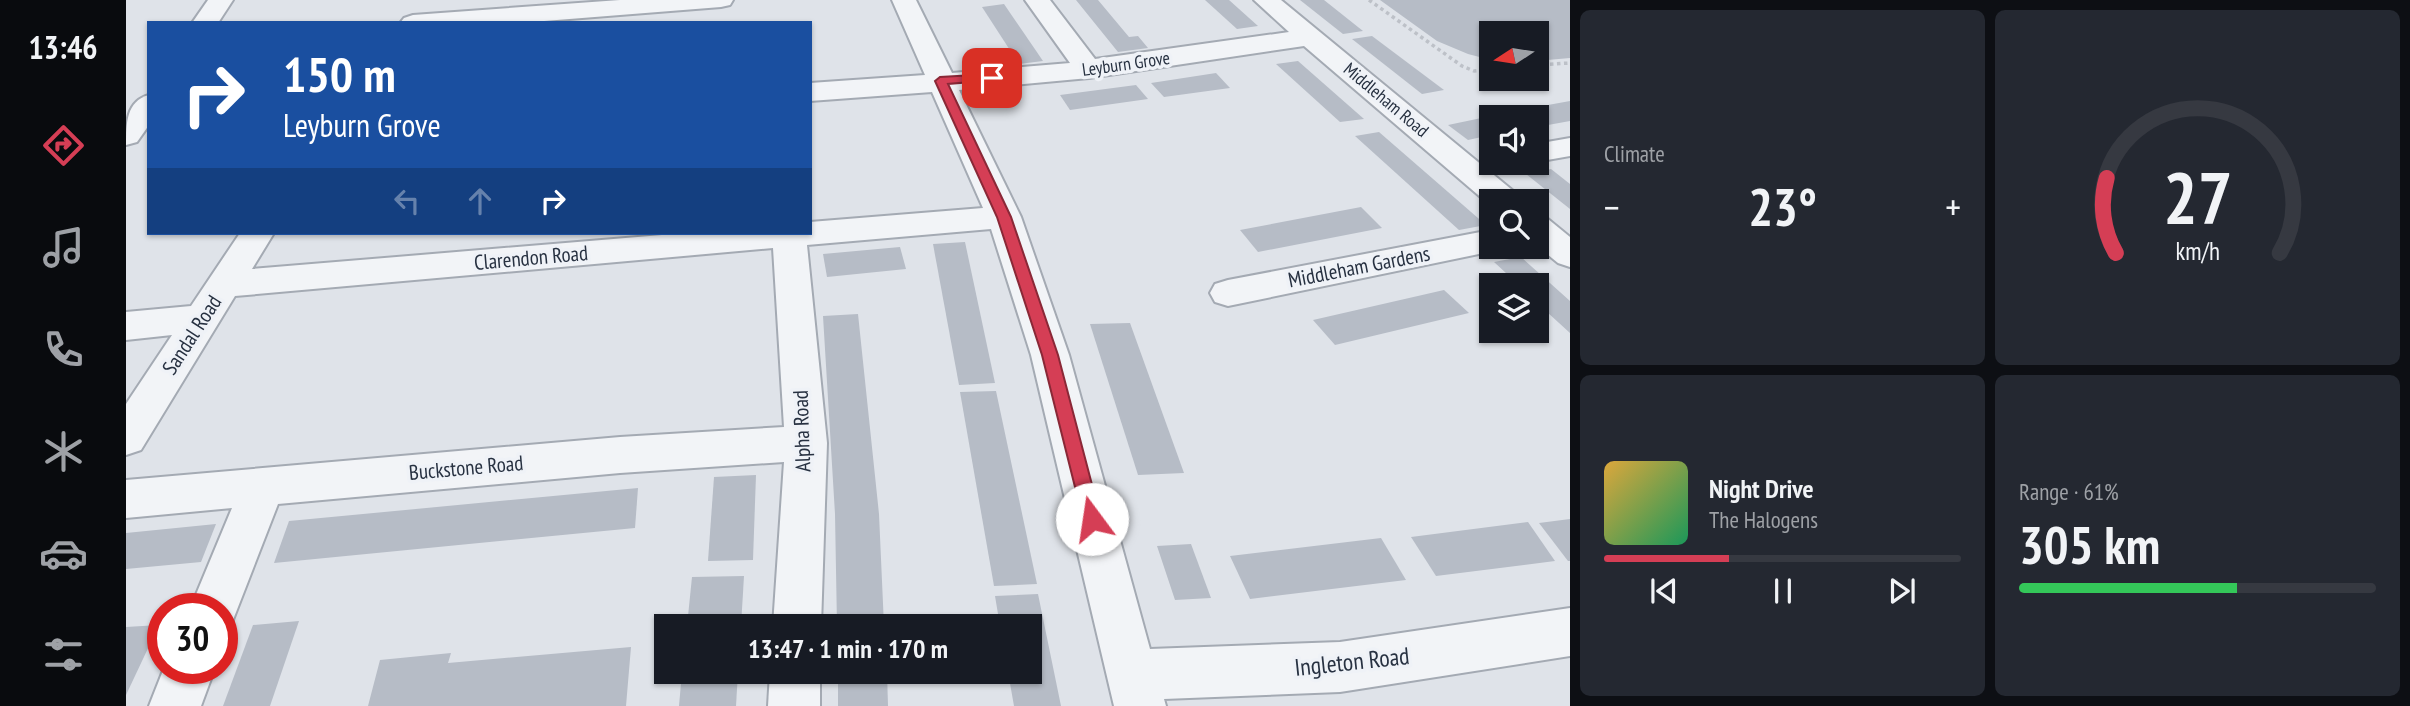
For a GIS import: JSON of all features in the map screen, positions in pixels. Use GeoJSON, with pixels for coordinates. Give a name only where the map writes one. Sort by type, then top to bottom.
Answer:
{"type":"FeatureCollection","features":[{"type":"Feature","properties":{"kind":"street"},"geometry":{"type":"LineString","coordinates":[[206,21],[221,0]]}},
{"type":"Feature","properties":{"kind":"street"},"geometry":{"type":"LineString","coordinates":[[389,21],[401,0]]}},
{"type":"Feature","properties":{"kind":"street"},"geometry":{"type":"LineString","coordinates":[[440,21],[721,0]]}},
{"type":"Feature","properties":{"kind":"street"},"geometry":{"type":"LineString","coordinates":[[904,0],[1004,217],[1050,355],[1136,690]]}},
{"type":"Feature","properties":{"kind":"street"},"geometry":{"type":"LineString","coordinates":[[1037,0],[1089,70]]}},
{"type":"Feature","properties":{"kind":"street","name":"Middleham Road"},"geometry":{"type":"LineString","coordinates":[[1266,0],[1478,165],[1496,189]]}},
{"type":"Feature","properties":{"kind":"street","name":"Leyburn Grove"},"geometry":{"type":"LineString","coordinates":[[812,92],[1044,75],[1311,37]]}},
{"type":"Feature","properties":{"kind":"street"},"geometry":{"type":"LineString","coordinates":[[126,136],[147,107]]}},
{"type":"Feature","properties":{"kind":"street"},"geometry":{"type":"LineString","coordinates":[[126,149],[147,147]]}},
{"type":"Feature","properties":{"kind":"street"},"geometry":{"type":"LineString","coordinates":[[1549,151],[1570,147]]}},
{"type":"Feature","properties":{"kind":"street","name":"Clarendon Road"},"geometry":{"type":"LineString","coordinates":[[812,233],[1004,217]]}},
{"type":"Feature","properties":{"kind":"street","name":"Sandal Road"},"geometry":{"type":"LineString","coordinates":[[126,438],[256,235]]}},
{"type":"Feature","properties":{"kind":"street","name":"Clarendon Road"},"geometry":{"type":"LineString","coordinates":[[225,284],[789,235]]}},
{"type":"Feature","properties":{"kind":"street","name":"Alpha Road"},"geometry":{"type":"LineString","coordinates":[[789,235],[806,443],[798,614]]}},
{"type":"Feature","properties":{"kind":"street"},"geometry":{"type":"LineString","coordinates":[[1549,239],[1570,255]]}},
{"type":"Feature","properties":{"kind":"street","name":"Middleham Gardens"},"geometry":{"type":"LineString","coordinates":[[1228,293],[1479,243]]}},
{"type":"Feature","properties":{"kind":"street"},"geometry":{"type":"LineString","coordinates":[[126,326],[202,318]]}},
{"type":"Feature","properties":{"kind":"street","name":"Buckstone Road"},"geometry":{"type":"LineString","coordinates":[[126,499],[620,455],[806,443]]}},
{"type":"Feature","properties":{"kind":"street"},"geometry":{"type":"LineString","coordinates":[[220,593],[264,485]]}},
{"type":"Feature","properties":{"kind":"street","name":"Ingleton Road"},"geometry":{"type":"LineString","coordinates":[[1136,690],[1340,667],[1570,632]]}},
{"type":"Feature","properties":{"kind":"street"},"geometry":{"type":"LineString","coordinates":[[175,706],[184,684]]}},
{"type":"Feature","properties":{"kind":"street"},"geometry":{"type":"LineString","coordinates":[[794,706],[795,684]]}},
{"type":"Feature","properties":{"kind":"path"},"geometry":{"type":"LineString","coordinates":[[1369,0],[1462,66],[1479,70]]}},
{"type":"Feature","properties":{"kind":"path"},"geometry":{"type":"LineString","coordinates":[[1549,64],[1570,63]]}},
{"type":"Feature","properties":{"kind":"building"},"geometry":{"type":"Polygon","coordinates":[[[1076,0],[1098,0],[1129,37],[1138,36],[1148,48],[1118,52],[1076,0]]]}},
{"type":"Feature","properties":{"kind":"building"},"geometry":{"type":"Polygon","coordinates":[[[1205,0],[1229,0],[1258,26],[1237,29],[1205,0]]]}},
{"type":"Feature","properties":{"kind":"building"},"geometry":{"type":"Polygon","coordinates":[[[1300,0],[1324,0],[1363,31],[1343,34],[1300,0]]]}},
{"type":"Feature","properties":{"kind":"building"},"geometry":{"type":"Polygon","coordinates":[[[1380,0],[1570,0],[1570,58],[1549,60],[1549,21],[1479,21],[1479,57],[1437,41],[1380,0]]]}},
{"type":"Feature","properties":{"kind":"building"},"geometry":{"type":"Polygon","coordinates":[[[1004,4],[1043,61],[1019,64],[982,7],[1004,4]]]}},
{"type":"Feature","properties":{"kind":"building"},"geometry":{"type":"Polygon","coordinates":[[[1372,36],[1444,90],[1422,94],[1352,39],[1372,36]]]}},
{"type":"Feature","properties":{"kind":"building"},"geometry":{"type":"Polygon","coordinates":[[[1298,61],[1364,119],[1340,122],[1276,64],[1298,61]]]}},
{"type":"Feature","properties":{"kind":"building"},"geometry":{"type":"Polygon","coordinates":[[[1216,73],[1230,88],[1164,97],[1151,83],[1216,73]]]}},
{"type":"Feature","properties":{"kind":"building"},"geometry":{"type":"Polygon","coordinates":[[[1136,85],[1148,99],[1070,110],[1060,95],[1136,85]]]}},
{"type":"Feature","properties":{"kind":"building"},"geometry":{"type":"Polygon","coordinates":[[[1570,101],[1570,121],[1549,125],[1548,105],[1570,101]]]}},
{"type":"Feature","properties":{"kind":"building"},"geometry":{"type":"Polygon","coordinates":[[[1479,119],[1479,138],[1468,140],[1448,125],[1479,119]]]}},
{"type":"Feature","properties":{"kind":"building"},"geometry":{"type":"Polygon","coordinates":[[[1379,132],[1479,219],[1479,226],[1459,230],[1355,136],[1379,132]]]}},
{"type":"Feature","properties":{"kind":"building"},"geometry":{"type":"Polygon","coordinates":[[[1549,169],[1570,184],[1570,209],[1549,192],[1549,189],[1545,189],[1527,175],[1549,175],[1549,169]]]}},
{"type":"Feature","properties":{"kind":"building"},"geometry":{"type":"Polygon","coordinates":[[[1361,207],[1382,228],[1258,252],[1240,230],[1361,207]]]}},
{"type":"Feature","properties":{"kind":"building"},"geometry":{"type":"Polygon","coordinates":[[[965,242],[995,383],[959,385],[933,244],[965,242]]]}},
{"type":"Feature","properties":{"kind":"building"},"geometry":{"type":"Polygon","coordinates":[[[900,247],[906,269],[827,277],[823,254],[900,247]]]}},
{"type":"Feature","properties":{"kind":"building"},"geometry":{"type":"Polygon","coordinates":[[[1523,259],[1539,273],[1506,273],[1494,262],[1523,259]]]}},
{"type":"Feature","properties":{"kind":"building"},"geometry":{"type":"Polygon","coordinates":[[[1549,282],[1570,301],[1570,333],[1549,314],[1549,282]]]}},
{"type":"Feature","properties":{"kind":"building"},"geometry":{"type":"Polygon","coordinates":[[[1444,290],[1469,313],[1335,345],[1313,320],[1444,290]]]}},
{"type":"Feature","properties":{"kind":"building"},"geometry":{"type":"Polygon","coordinates":[[[858,314],[879,514],[883,614],[837,614],[835,514],[823,316],[858,314]]]}},
{"type":"Feature","properties":{"kind":"building"},"geometry":{"type":"Polygon","coordinates":[[[1130,323],[1184,473],[1138,475],[1090,324],[1130,323]]]}},
{"type":"Feature","properties":{"kind":"building"},"geometry":{"type":"Polygon","coordinates":[[[996,391],[1037,584],[994,586],[960,392],[996,391]]]}},
{"type":"Feature","properties":{"kind":"building"},"geometry":{"type":"Polygon","coordinates":[[[756,475],[753,560],[708,561],[714,477],[756,475]]]}},
{"type":"Feature","properties":{"kind":"building"},"geometry":{"type":"Polygon","coordinates":[[[638,488],[635,528],[274,563],[289,521],[638,488]]]}},
{"type":"Feature","properties":{"kind":"building"},"geometry":{"type":"Polygon","coordinates":[[[1570,519],[1570,561],[1568,561],[1539,523],[1570,519]]]}},
{"type":"Feature","properties":{"kind":"building"},"geometry":{"type":"Polygon","coordinates":[[[1528,522],[1555,561],[1436,576],[1411,537],[1528,522]]]}},
{"type":"Feature","properties":{"kind":"building"},"geometry":{"type":"Polygon","coordinates":[[[216,524],[201,562],[126,569],[126,533],[216,524]]]}},
{"type":"Feature","properties":{"kind":"building"},"geometry":{"type":"Polygon","coordinates":[[[1381,538],[1406,580],[1250,599],[1230,556],[1381,538]]]}},
{"type":"Feature","properties":{"kind":"building"},"geometry":{"type":"Polygon","coordinates":[[[1191,544],[1211,598],[1175,600],[1157,546],[1191,544]]]}},
{"type":"Feature","properties":{"kind":"building"},"geometry":{"type":"Polygon","coordinates":[[[744,576],[742,614],[688,614],[692,577],[744,576]]]}},
{"type":"Feature","properties":{"kind":"building"},"geometry":{"type":"Polygon","coordinates":[[[1038,594],[1061,706],[1014,706],[1010,684],[1042,684],[1042,614],[998,614],[995,596],[1038,594]]]}},
{"type":"Feature","properties":{"kind":"building"},"geometry":{"type":"Polygon","coordinates":[[[299,621],[270,706],[223,706],[231,684],[238,684],[238,666],[253,625],[299,621]]]}},
{"type":"Feature","properties":{"kind":"building"},"geometry":{"type":"Polygon","coordinates":[[[147,626],[147,650],[126,695],[126,627],[147,626]]]}},
{"type":"Feature","properties":{"kind":"building"},"geometry":{"type":"Polygon","coordinates":[[[631,647],[626,706],[368,706],[380,660],[451,653],[448,663],[631,647]]]}},
{"type":"Feature","properties":{"kind":"building"},"geometry":{"type":"Polygon","coordinates":[[[681,684],[737,684],[736,706],[679,706],[681,684]]]}},
{"type":"Feature","properties":{"kind":"building"},"geometry":{"type":"Polygon","coordinates":[[[838,684],[887,684],[888,706],[838,706],[838,684]]]}},
{"type":"Feature","properties":{"kind":"route"},"geometry":{"type":"LineString","coordinates":[[992,78],[940,81],[1004,217],[1050,355],[1092,519]]}}]}
